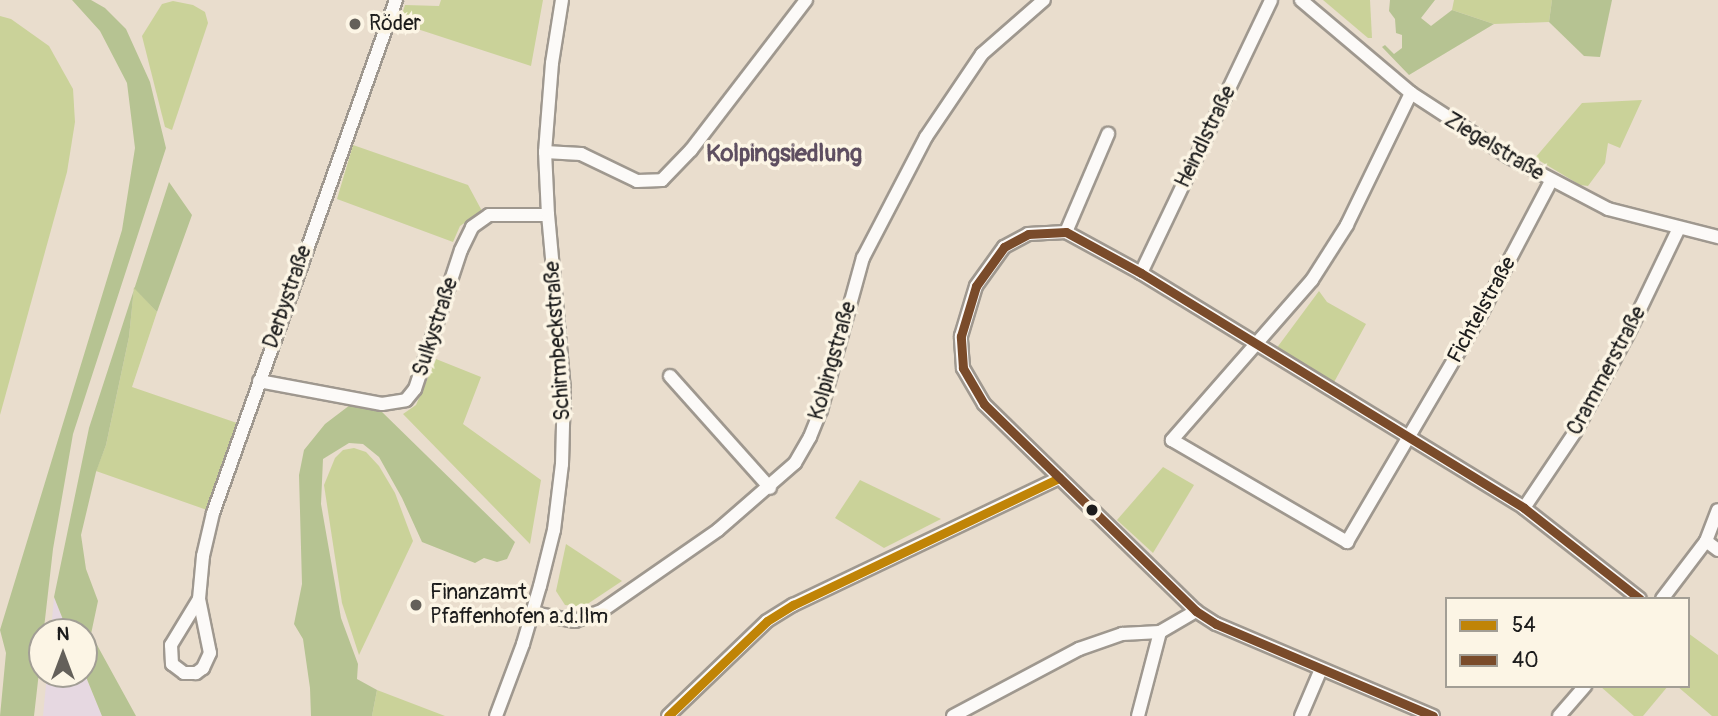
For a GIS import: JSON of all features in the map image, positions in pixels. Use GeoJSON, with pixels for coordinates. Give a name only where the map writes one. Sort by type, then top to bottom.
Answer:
{"type":"FeatureCollection","features":[{"type":"Feature","properties":{"kind":"street","name":"Derbystraße"},"geometry":{"type":"LineString","coordinates":[[198,599],[210,653],[203,668],[196,673],[184,673],[172,664],[169,651],[198,599],[209,527],[396,0]]}},
{"type":"Feature","properties":{"kind":"street","name":"Schirmbeckstraße"},"geometry":{"type":"LineString","coordinates":[[496,716],[533,613],[554,530],[564,423],[564,390],[545,152],[552,63],[562,0]]}},
{"type":"Feature","properties":{"kind":"street"},"geometry":{"type":"LineString","coordinates":[[545,152],[589,157],[636,181],[662,180],[691,150],[806,0]]}},
{"type":"Feature","properties":{"kind":"street","name":"Kolpingstraße"},"geometry":{"type":"LineString","coordinates":[[533,613],[562,620],[588,618],[718,530],[770,488],[794,463],[810,437],[821,410],[863,258],[926,137],[982,54],[1044,0]]}},
{"type":"Feature","properties":{"kind":"street","name":"Heindlstraße"},"geometry":{"type":"LineString","coordinates":[[1141,273],[1270,0]]}},
{"type":"Feature","properties":{"kind":"street","name":"Ziegelstraße"},"geometry":{"type":"LineString","coordinates":[[1301,0],[1411,93],[1467,132],[1551,181],[1608,209],[1718,237]]}},
{"type":"Feature","properties":{"kind":"street"},"geometry":{"type":"LineString","coordinates":[[1255,345],[1312,280],[1335,245],[1368,184],[1411,93]]}},
{"type":"Feature","properties":{"kind":"street"},"geometry":{"type":"LineString","coordinates":[[1066,232],[1108,134]]}},
{"type":"Feature","properties":{"kind":"street","name":"Fichtelstraße"},"geometry":{"type":"LineString","coordinates":[[1255,345],[1172,440],[1347,542],[1411,438],[1551,181]]}},
{"type":"Feature","properties":{"kind":"street","name":"Sulkystraße"},"geometry":{"type":"LineString","coordinates":[[259,381],[382,404],[406,400],[415,388],[461,250],[472,227],[489,215],[548,215]]}},
{"type":"Feature","properties":{"kind":"street","name":"Crammerstraße"},"geometry":{"type":"LineString","coordinates":[[1524,508],[1575,432],[1629,332],[1679,228]]}},
{"type":"Feature","properties":{"kind":"street"},"geometry":{"type":"LineString","coordinates":[[1433,716],[1216,624],[1196,611],[975,393],[963,368],[961,346],[964,319],[976,286],[1004,247],[1028,234],[1066,232],[1141,273],[1524,508],[1637,597]]}},
{"type":"Feature","properties":{"kind":"street"},"geometry":{"type":"LineString","coordinates":[[670,376],[770,488]]}},
{"type":"Feature","properties":{"kind":"street"},"geometry":{"type":"LineString","coordinates":[[668,716],[767,621],[785,610],[1059,478]]}},
{"type":"Feature","properties":{"kind":"street"},"geometry":{"type":"LineString","coordinates":[[1664,597],[1706,541],[1718,510]]}},
{"type":"Feature","properties":{"kind":"street"},"geometry":{"type":"LineString","coordinates":[[1706,541],[1718,550]]}},
{"type":"Feature","properties":{"kind":"street"},"geometry":{"type":"LineString","coordinates":[[953,716],[1095,642],[1122,634],[1160,632],[1196,611]]}},
{"type":"Feature","properties":{"kind":"street"},"geometry":{"type":"LineString","coordinates":[[1138,716],[1160,632]]}},
{"type":"Feature","properties":{"kind":"street"},"geometry":{"type":"LineString","coordinates":[[1301,716],[1321,668]]}},
{"type":"Feature","properties":{"kind":"street"},"geometry":{"type":"LineString","coordinates":[[1559,716],[1583,688]]}},
{"type":"Feature","properties":{"kind":"shaded area"},"geometry":{"type":"Polygon","coordinates":[[[54,597],[62,618],[52,618],[54,597]]]}},
{"type":"Feature","properties":{"kind":"shaded area"},"geometry":{"type":"Polygon","coordinates":[[[46,688],[91,688],[102,716],[43,716],[46,688]]]}},
{"type":"Feature","properties":{"kind":"green space"},"geometry":{"type":"Polygon","coordinates":[[[72,0],[91,0],[105,8],[126,29],[150,82],[166,148],[73,434],[53,549],[45,618],[28,618],[28,688],[37,688],[34,716],[0,716],[6,653],[0,630],[122,230],[135,148],[127,83],[100,31],[72,0]]]}},
{"type":"Feature","properties":{"kind":"green space"},"geometry":{"type":"Polygon","coordinates":[[[441,0],[543,0],[531,66],[399,23],[405,5],[439,6],[441,0]]]}},
{"type":"Feature","properties":{"kind":"green space"},"geometry":{"type":"Polygon","coordinates":[[[1323,0],[1370,0],[1372,38],[1368,38],[1323,0]]]}},
{"type":"Feature","properties":{"kind":"green space"},"geometry":{"type":"Polygon","coordinates":[[[1390,0],[1435,0],[1421,18],[1431,26],[1452,10],[1494,24],[1409,75],[1382,47],[1385,45],[1394,54],[1402,48],[1402,35],[1396,33],[1395,19],[1389,11],[1390,0]]]}},
{"type":"Feature","properties":{"kind":"green space"},"geometry":{"type":"Polygon","coordinates":[[[1454,0],[1552,0],[1549,22],[1494,24],[1452,10],[1454,0]]]}},
{"type":"Feature","properties":{"kind":"green space"},"geometry":{"type":"Polygon","coordinates":[[[1552,0],[1612,0],[1600,57],[1584,56],[1549,22],[1552,0]]]}},
{"type":"Feature","properties":{"kind":"green space"},"geometry":{"type":"Polygon","coordinates":[[[173,1],[193,5],[205,12],[208,23],[172,130],[165,127],[142,36],[162,4],[173,1]]]}},
{"type":"Feature","properties":{"kind":"green space"},"geometry":{"type":"Polygon","coordinates":[[[0,16],[11,19],[49,46],[73,89],[75,122],[67,172],[0,415],[0,16]]]}},
{"type":"Feature","properties":{"kind":"green space"},"geometry":{"type":"Polygon","coordinates":[[[1642,100],[1620,148],[1608,143],[1605,163],[1588,186],[1580,185],[1535,158],[1582,103],[1642,100]]]}},
{"type":"Feature","properties":{"kind":"green space"},"geometry":{"type":"Polygon","coordinates":[[[353,145],[468,185],[482,211],[460,226],[453,242],[337,199],[353,145]]]}},
{"type":"Feature","properties":{"kind":"green space"},"geometry":{"type":"Polygon","coordinates":[[[169,182],[192,215],[157,312],[134,288],[169,182]]]}},
{"type":"Feature","properties":{"kind":"green space"},"geometry":{"type":"Polygon","coordinates":[[[134,287],[157,312],[132,387],[237,423],[207,510],[96,471],[106,445],[129,337],[134,287]]]}},
{"type":"Feature","properties":{"kind":"green space"},"geometry":{"type":"Polygon","coordinates":[[[134,290],[129,337],[106,445],[96,472],[81,535],[86,569],[98,601],[94,618],[62,618],[54,597],[89,428],[134,290]]]}},
{"type":"Feature","properties":{"kind":"green space"},"geometry":{"type":"Polygon","coordinates":[[[1319,291],[1327,302],[1366,324],[1333,384],[1276,349],[1319,291]]]}},
{"type":"Feature","properties":{"kind":"green space"},"geometry":{"type":"Polygon","coordinates":[[[436,359],[481,377],[463,424],[541,480],[530,544],[403,414],[416,405],[436,359]]]}},
{"type":"Feature","properties":{"kind":"green space"},"geometry":{"type":"Polygon","coordinates":[[[350,405],[381,411],[515,542],[507,559],[497,562],[484,558],[475,563],[422,542],[379,457],[363,444],[349,443],[323,459],[321,504],[341,618],[358,664],[357,679],[377,690],[372,716],[311,716],[303,639],[294,624],[302,584],[299,475],[304,450],[325,424],[350,405]]]}},
{"type":"Feature","properties":{"kind":"green space"},"geometry":{"type":"Polygon","coordinates":[[[354,448],[366,452],[379,466],[395,493],[413,541],[359,655],[342,603],[324,485],[335,458],[343,450],[354,448]]]}},
{"type":"Feature","properties":{"kind":"green space"},"geometry":{"type":"Polygon","coordinates":[[[1163,467],[1194,485],[1153,553],[1117,520],[1163,467]]]}},
{"type":"Feature","properties":{"kind":"green space"},"geometry":{"type":"Polygon","coordinates":[[[860,480],[941,519],[884,548],[835,518],[860,480]]]}},
{"type":"Feature","properties":{"kind":"green space"},"geometry":{"type":"Polygon","coordinates":[[[566,544],[622,581],[583,607],[565,605],[556,591],[566,544]]]}},
{"type":"Feature","properties":{"kind":"green space"},"geometry":{"type":"Polygon","coordinates":[[[1690,634],[1718,655],[1718,716],[1712,716],[1679,688],[1690,688],[1690,634]]]}},
{"type":"Feature","properties":{"kind":"green space"},"geometry":{"type":"Polygon","coordinates":[[[98,647],[136,716],[102,716],[91,688],[98,688],[98,647]]]}},
{"type":"Feature","properties":{"kind":"green space"},"geometry":{"type":"Polygon","coordinates":[[[1602,688],[1666,688],[1643,716],[1634,716],[1602,688]]]}},
{"type":"Feature","properties":{"kind":"green space"},"geometry":{"type":"Polygon","coordinates":[[[377,690],[445,716],[372,716],[377,690]]]}},
{"type":"Feature","properties":{"kind":"transit line","name":"40"},"geometry":{"type":"LineString","coordinates":[[1433,716],[1216,624],[1196,611],[984,404],[963,368],[961,336],[976,286],[1004,247],[1028,234],[1066,232],[1141,273],[1524,508],[1637,597]]}},
{"type":"Feature","properties":{"kind":"transit line","name":"54"},"geometry":{"type":"LineString","coordinates":[[668,716],[767,621],[793,605],[1059,478]]}},
{"type":"Feature","properties":{"kind":"place","name":"Röder"},"geometry":{"type":"Point","coordinates":[355,24]}},
{"type":"Feature","properties":{"kind":"place","name":"Finanzamt Pfaffenhofen a.d.Ilm"},"geometry":{"type":"Point","coordinates":[416,605]}},
{"type":"Feature","properties":{"kind":"district","name":"Kolpingsiedlung"},"geometry":{"type":"Point","coordinates":[784,154]}}]}
